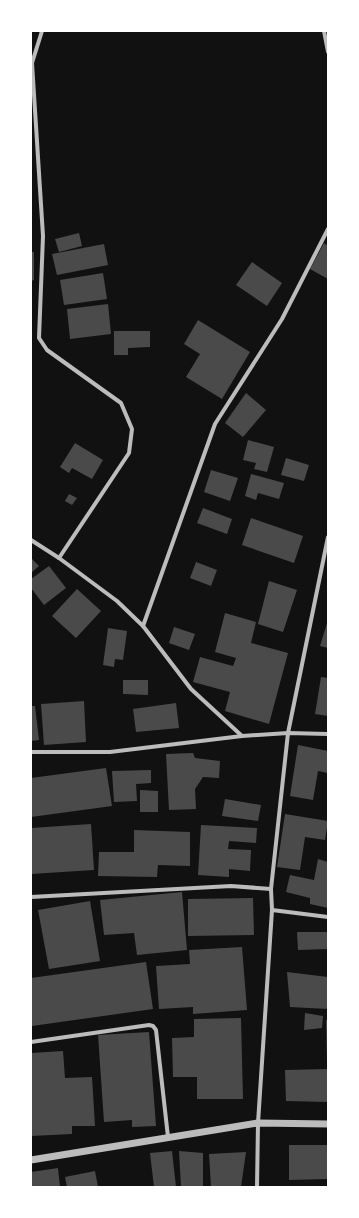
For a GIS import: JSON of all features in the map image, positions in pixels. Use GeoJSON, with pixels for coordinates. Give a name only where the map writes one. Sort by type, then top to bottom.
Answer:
{"type":"FeatureCollection","features":[{"type":"Feature","properties":{"kind":"street"},"geometry":{"type":"LineString","coordinates":[[42,31],[31,63],[43,236],[39,338],[47,350],[121,403],[132,429],[129,453],[59,558]]}},
{"type":"Feature","properties":{"kind":"street"},"geometry":{"type":"LineString","coordinates":[[324,31],[328,52]]}},
{"type":"Feature","properties":{"kind":"street"},"geometry":{"type":"LineString","coordinates":[[143,626],[215,424],[282,319],[328,229]]}},
{"type":"Feature","properties":{"kind":"street"},"geometry":{"type":"LineString","coordinates":[[258,1187],[258,1123],[272,910],[271,889],[288,733],[328,537]]}},
{"type":"Feature","properties":{"kind":"street"},"geometry":{"type":"LineString","coordinates":[[31,540],[59,558],[117,601],[143,626],[191,689],[242,736]]}},
{"type":"Feature","properties":{"kind":"street"},"geometry":{"type":"LineString","coordinates":[[31,752],[110,752],[242,736],[288,733],[328,734]]}},
{"type":"Feature","properties":{"kind":"street"},"geometry":{"type":"LineString","coordinates":[[31,897],[231,886],[271,889]]}},
{"type":"Feature","properties":{"kind":"street"},"geometry":{"type":"LineString","coordinates":[[272,910],[328,917]]}},
{"type":"Feature","properties":{"kind":"street"},"geometry":{"type":"LineString","coordinates":[[31,1042],[149,1024],[153,1026],[156,1030],[168,1137]]}},
{"type":"Feature","properties":{"kind":"street"},"geometry":{"type":"LineString","coordinates":[[31,1160],[258,1123],[328,1124]]}},
{"type":"Feature","properties":{"kind":"building"},"geometry":{"type":"Polygon","coordinates":[[[79,233],[82,246],[59,252],[55,239],[79,233]]]}},
{"type":"Feature","properties":{"kind":"building"},"geometry":{"type":"Polygon","coordinates":[[[324,243],[328,246],[328,279],[310,269],[324,243]]]}},
{"type":"Feature","properties":{"kind":"building"},"geometry":{"type":"Polygon","coordinates":[[[104,244],[108,265],[57,275],[52,254],[104,244]]]}},
{"type":"Feature","properties":{"kind":"building"},"geometry":{"type":"Polygon","coordinates":[[[31,252],[34,252],[34,280],[31,281],[31,252]]]}},
{"type":"Feature","properties":{"kind":"building"},"geometry":{"type":"Polygon","coordinates":[[[252,262],[282,283],[267,306],[236,285],[252,262]]]}},
{"type":"Feature","properties":{"kind":"building"},"geometry":{"type":"Polygon","coordinates":[[[103,273],[107,299],[64,305],[60,280],[103,273]]]}},
{"type":"Feature","properties":{"kind":"building"},"geometry":{"type":"Polygon","coordinates":[[[108,304],[111,334],[70,339],[67,309],[108,304]]]}},
{"type":"Feature","properties":{"kind":"building"},"geometry":{"type":"Polygon","coordinates":[[[198,320],[250,352],[222,399],[186,377],[200,354],[184,344],[198,320]]]}},
{"type":"Feature","properties":{"kind":"building"},"geometry":{"type":"Polygon","coordinates":[[[114,331],[150,331],[150,347],[128,348],[128,355],[114,355],[114,331]]]}},
{"type":"Feature","properties":{"kind":"building"},"geometry":{"type":"Polygon","coordinates":[[[246,393],[266,410],[243,437],[225,423],[246,393]]]}},
{"type":"Feature","properties":{"kind":"building"},"geometry":{"type":"Polygon","coordinates":[[[248,440],[274,447],[267,472],[254,469],[256,463],[243,460],[248,440]]]}},
{"type":"Feature","properties":{"kind":"building"},"geometry":{"type":"Polygon","coordinates":[[[75,443],[103,460],[92,479],[72,468],[69,473],[60,467],[75,443]]]}},
{"type":"Feature","properties":{"kind":"building"},"geometry":{"type":"Polygon","coordinates":[[[286,458],[309,465],[304,481],[281,475],[286,458]]]}},
{"type":"Feature","properties":{"kind":"building"},"geometry":{"type":"Polygon","coordinates":[[[211,470],[238,478],[230,501],[204,492],[211,470]]]}},
{"type":"Feature","properties":{"kind":"building"},"geometry":{"type":"Polygon","coordinates":[[[251,474],[284,483],[279,499],[258,493],[256,500],[245,496],[251,474]]]}},
{"type":"Feature","properties":{"kind":"building"},"geometry":{"type":"Polygon","coordinates":[[[69,494],[77,498],[72,505],[65,501],[69,494]]]}},
{"type":"Feature","properties":{"kind":"building"},"geometry":{"type":"Polygon","coordinates":[[[203,508],[232,519],[227,534],[197,523],[203,508]]]}},
{"type":"Feature","properties":{"kind":"building"},"geometry":{"type":"Polygon","coordinates":[[[251,518],[303,536],[294,563],[242,545],[251,518]]]}},
{"type":"Feature","properties":{"kind":"building"},"geometry":{"type":"Polygon","coordinates":[[[31,558],[39,566],[31,573],[31,558]]]}},
{"type":"Feature","properties":{"kind":"building"},"geometry":{"type":"Polygon","coordinates":[[[196,562],[217,570],[211,586],[190,578],[196,562]]]}},
{"type":"Feature","properties":{"kind":"building"},"geometry":{"type":"Polygon","coordinates":[[[49,566],[66,588],[44,605],[31,588],[31,579],[49,566]]]}},
{"type":"Feature","properties":{"kind":"building"},"geometry":{"type":"Polygon","coordinates":[[[269,581],[297,590],[283,632],[258,624],[269,581]]]}},
{"type":"Feature","properties":{"kind":"building"},"geometry":{"type":"Polygon","coordinates":[[[77,589],[101,611],[76,638],[52,616],[77,589]]]}},
{"type":"Feature","properties":{"kind":"building"},"geometry":{"type":"Polygon","coordinates":[[[225,613],[256,622],[251,643],[288,653],[269,724],[225,711],[230,692],[193,682],[200,657],[233,666],[236,658],[215,652],[225,613]]]}},
{"type":"Feature","properties":{"kind":"building"},"geometry":{"type":"Polygon","coordinates":[[[328,620],[328,648],[320,646],[328,620]]]}},
{"type":"Feature","properties":{"kind":"building"},"geometry":{"type":"Polygon","coordinates":[[[174,627],[195,634],[189,650],[169,643],[174,627]]]}},
{"type":"Feature","properties":{"kind":"building"},"geometry":{"type":"Polygon","coordinates":[[[108,628],[127,631],[123,660],[115,659],[114,667],[103,665],[108,628]]]}},
{"type":"Feature","properties":{"kind":"building"},"geometry":{"type":"Polygon","coordinates":[[[321,677],[328,678],[328,716],[315,714],[321,677]]]}},
{"type":"Feature","properties":{"kind":"building"},"geometry":{"type":"Polygon","coordinates":[[[123,680],[148,680],[148,695],[123,694],[123,680]]]}},
{"type":"Feature","properties":{"kind":"building"},"geometry":{"type":"Polygon","coordinates":[[[84,701],[86,742],[44,745],[41,704],[84,701]]]}},
{"type":"Feature","properties":{"kind":"building"},"geometry":{"type":"Polygon","coordinates":[[[176,703],[179,728],[136,732],[133,709],[176,703]]]}},
{"type":"Feature","properties":{"kind":"building"},"geometry":{"type":"Polygon","coordinates":[[[31,706],[35,706],[39,740],[31,741],[31,706]]]}},
{"type":"Feature","properties":{"kind":"building"},"geometry":{"type":"Polygon","coordinates":[[[298,745],[328,751],[328,773],[318,771],[313,800],[290,796],[298,745]]]}},
{"type":"Feature","properties":{"kind":"building"},"geometry":{"type":"Polygon","coordinates":[[[193,753],[195,758],[220,761],[219,778],[203,777],[195,789],[196,809],[169,810],[166,754],[193,753]]]}},
{"type":"Feature","properties":{"kind":"building"},"geometry":{"type":"Polygon","coordinates":[[[106,768],[112,806],[31,817],[31,778],[106,768]]]}},
{"type":"Feature","properties":{"kind":"building"},"geometry":{"type":"Polygon","coordinates":[[[151,770],[151,783],[136,784],[137,801],[114,802],[112,771],[151,770]]]}},
{"type":"Feature","properties":{"kind":"building"},"geometry":{"type":"Polygon","coordinates":[[[140,790],[158,791],[158,812],[140,812],[140,790]]]}},
{"type":"Feature","properties":{"kind":"building"},"geometry":{"type":"Polygon","coordinates":[[[225,799],[261,805],[258,821],[222,816],[225,799]]]}},
{"type":"Feature","properties":{"kind":"building"},"geometry":{"type":"Polygon","coordinates":[[[285,814],[328,821],[325,840],[305,837],[300,870],[277,867],[285,814]]]}},
{"type":"Feature","properties":{"kind":"building"},"geometry":{"type":"Polygon","coordinates":[[[91,824],[94,870],[31,874],[31,828],[91,824]]]}},
{"type":"Feature","properties":{"kind":"building"},"geometry":{"type":"Polygon","coordinates":[[[201,825],[257,828],[256,843],[229,841],[228,849],[251,850],[250,871],[229,869],[229,877],[198,875],[201,825]]]}},
{"type":"Feature","properties":{"kind":"building"},"geometry":{"type":"Polygon","coordinates":[[[134,830],[190,832],[190,866],[158,865],[157,877],[98,876],[99,852],[134,852],[134,830]]]}},
{"type":"Feature","properties":{"kind":"building"},"geometry":{"type":"Polygon","coordinates":[[[318,859],[328,862],[328,908],[310,904],[310,898],[286,892],[290,875],[314,880],[318,859]]]}},
{"type":"Feature","properties":{"kind":"building"},"geometry":{"type":"Polygon","coordinates":[[[182,892],[187,950],[137,955],[134,933],[104,935],[100,900],[182,892]]]}},
{"type":"Feature","properties":{"kind":"building"},"geometry":{"type":"Polygon","coordinates":[[[253,898],[254,935],[188,936],[188,899],[253,898]]]}},
{"type":"Feature","properties":{"kind":"building"},"geometry":{"type":"Polygon","coordinates":[[[90,901],[100,961],[49,969],[38,910],[90,901]]]}},
{"type":"Feature","properties":{"kind":"building"},"geometry":{"type":"Polygon","coordinates":[[[297,932],[327,932],[328,949],[298,950],[297,932]]]}},
{"type":"Feature","properties":{"kind":"building"},"geometry":{"type":"Polygon","coordinates":[[[242,947],[247,1010],[193,1014],[193,1007],[159,1009],[156,966],[190,964],[189,950],[242,947]]]}},
{"type":"Feature","properties":{"kind":"building"},"geometry":{"type":"Polygon","coordinates":[[[146,962],[153,1009],[32,1026],[31,978],[146,962]]]}},
{"type":"Feature","properties":{"kind":"building"},"geometry":{"type":"Polygon","coordinates":[[[287,972],[328,977],[328,1009],[290,1007],[287,972]]]}},
{"type":"Feature","properties":{"kind":"building"},"geometry":{"type":"Polygon","coordinates":[[[305,1013],[323,1016],[322,1028],[304,1030],[305,1013]]]}},
{"type":"Feature","properties":{"kind":"building"},"geometry":{"type":"Polygon","coordinates":[[[241,1018],[243,1099],[197,1099],[197,1077],[173,1077],[172,1038],[194,1037],[194,1019],[241,1018]]]}},
{"type":"Feature","properties":{"kind":"building"},"geometry":{"type":"Polygon","coordinates":[[[326,1020],[328,1020],[328,1062],[327,1062],[326,1020]]]}},
{"type":"Feature","properties":{"kind":"building"},"geometry":{"type":"Polygon","coordinates":[[[149,1032],[156,1126],[132,1127],[132,1120],[104,1122],[98,1035],[149,1032]]]}},
{"type":"Feature","properties":{"kind":"building"},"geometry":{"type":"Polygon","coordinates":[[[63,1051],[65,1078],[92,1077],[95,1126],[72,1126],[72,1134],[31,1136],[31,1053],[63,1051]]]}},
{"type":"Feature","properties":{"kind":"building"},"geometry":{"type":"Polygon","coordinates":[[[328,1069],[328,1102],[286,1101],[285,1070],[328,1069]]]}},
{"type":"Feature","properties":{"kind":"building"},"geometry":{"type":"Polygon","coordinates":[[[289,1145],[328,1145],[328,1179],[289,1180],[289,1145]]]}},
{"type":"Feature","properties":{"kind":"building"},"geometry":{"type":"Polygon","coordinates":[[[172,1151],[176,1187],[154,1187],[150,1153],[172,1151]]]}},
{"type":"Feature","properties":{"kind":"building"},"geometry":{"type":"Polygon","coordinates":[[[179,1151],[203,1153],[203,1187],[181,1187],[179,1151]]]}},
{"type":"Feature","properties":{"kind":"building"},"geometry":{"type":"Polygon","coordinates":[[[246,1152],[241,1187],[211,1187],[209,1154],[246,1152]]]}},
{"type":"Feature","properties":{"kind":"building"},"geometry":{"type":"Polygon","coordinates":[[[58,1168],[60,1187],[31,1187],[31,1172],[58,1168]]]}},
{"type":"Feature","properties":{"kind":"building"},"geometry":{"type":"Polygon","coordinates":[[[95,1171],[98,1187],[67,1187],[65,1177],[95,1171]]]}}]}
